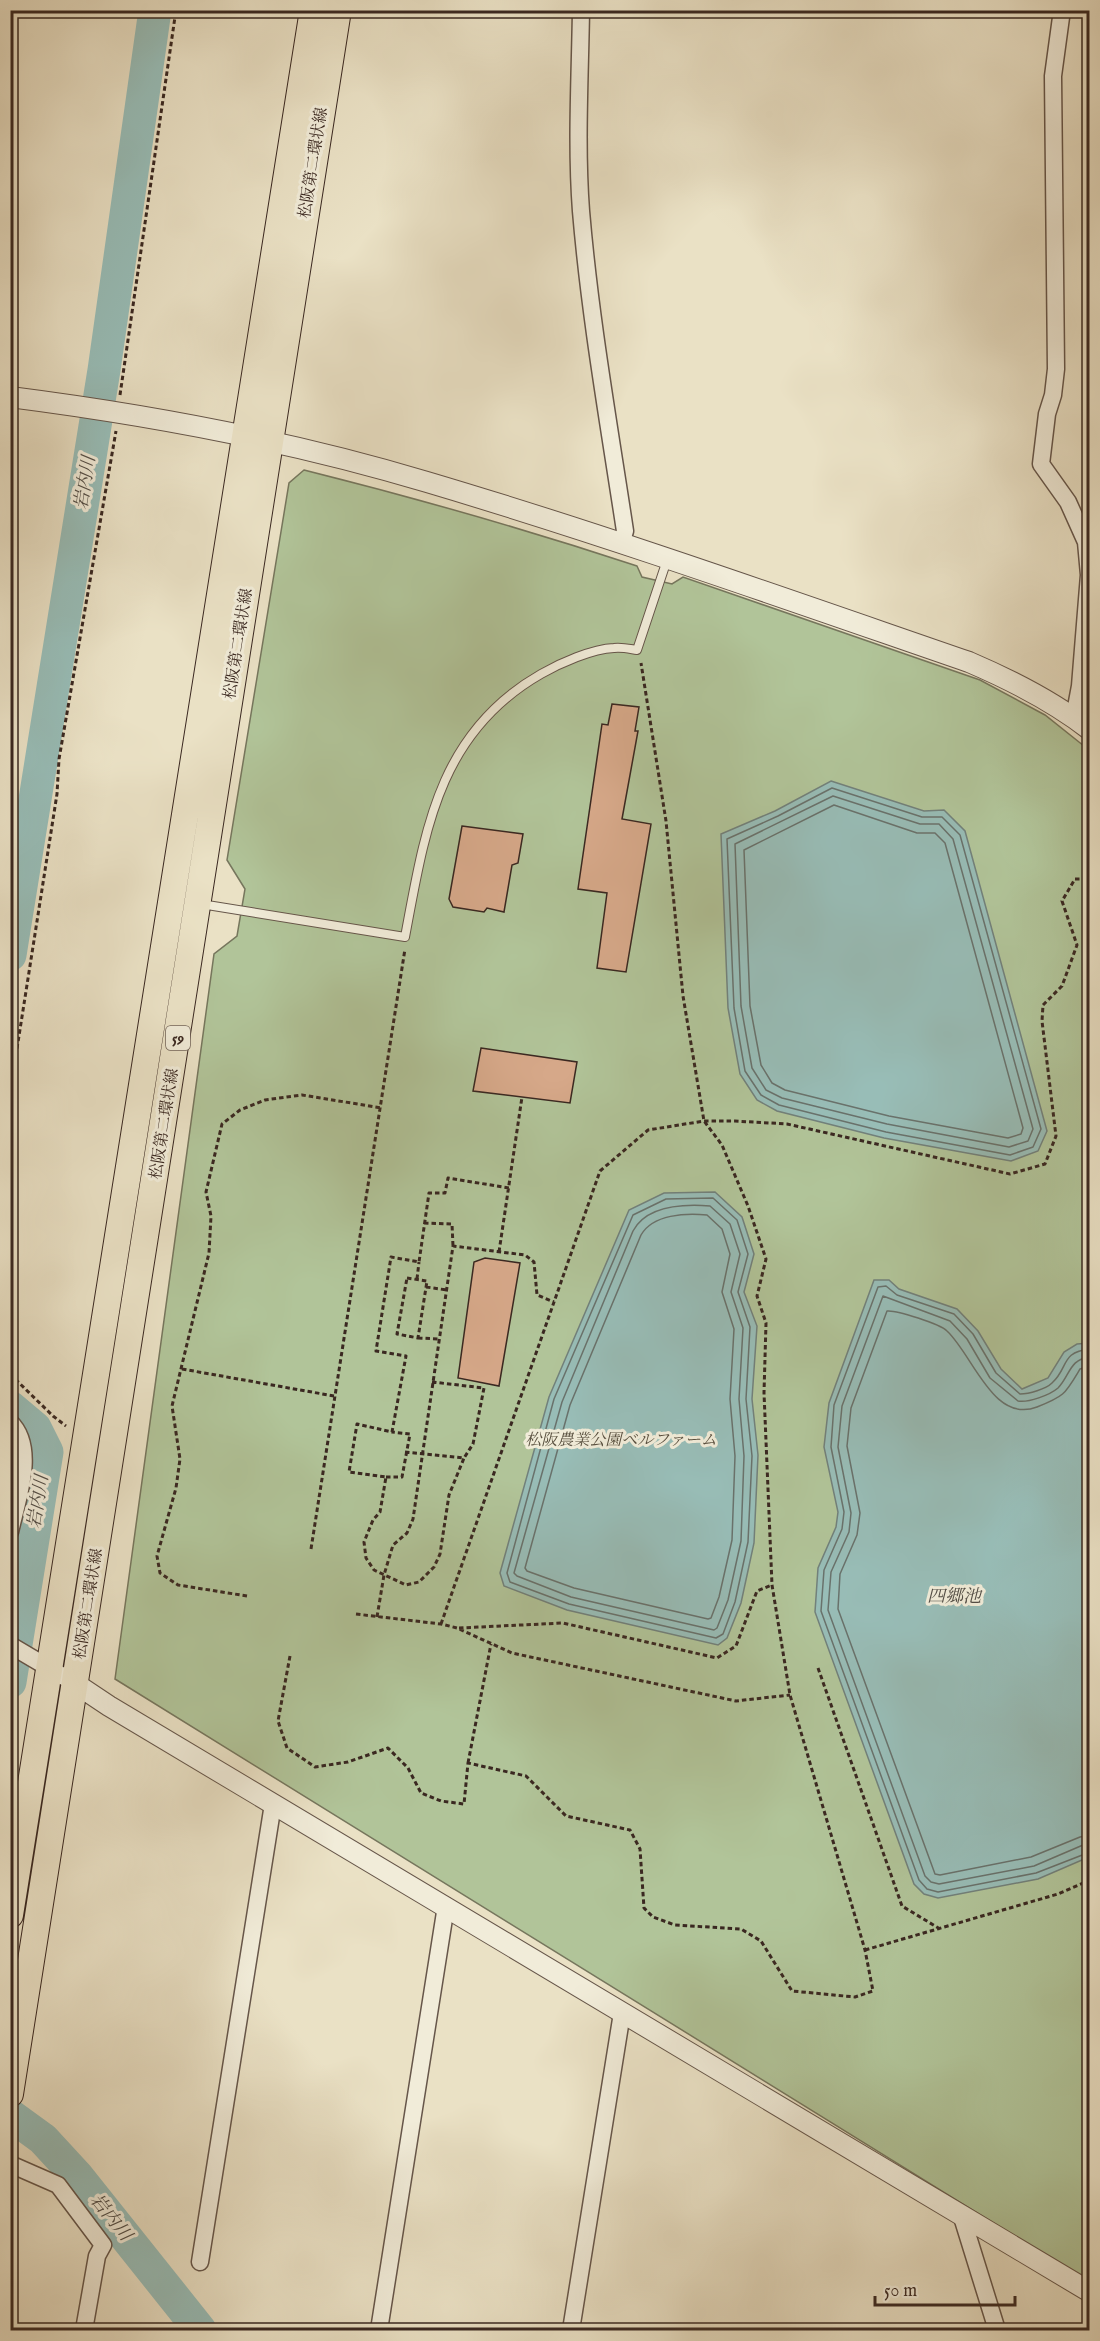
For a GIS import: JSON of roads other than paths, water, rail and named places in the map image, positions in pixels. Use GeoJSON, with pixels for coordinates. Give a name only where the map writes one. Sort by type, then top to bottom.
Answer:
{"type":"FeatureCollection","features":[{"type":"Feature","properties":{"kind":"main road","name":"松阪第二環状線"},"geometry":{"type":"LineString","coordinates":[[10,2094],[199,903],[313,10]]}},
{"type":"Feature","properties":{"kind":"main road","name":"松阪第二環状線"},"geometry":{"type":"LineString","coordinates":[[10,1915],[40,1663],[86,1436],[258,439],[338,10]]}},
{"type":"Feature","properties":{"kind":"street"},"geometry":{"type":"LineString","coordinates":[[581,10],[579,154],[581,209],[593,315],[624,531],[621,544]]}},
{"type":"Feature","properties":{"kind":"street"},"geometry":{"type":"LineString","coordinates":[[1062,10],[1053,76],[1056,369],[1053,395],[1047,414],[1041,464],[1068,502],[1086,542],[1089,575],[1080,687],[1082,724]]}},
{"type":"Feature","properties":{"kind":"street"},"geometry":{"type":"LineString","coordinates":[[10,397],[79,406],[258,439],[426,482],[621,544],[969,662],[1008,678],[1082,724]]}},
{"type":"Feature","properties":{"kind":"street"},"geometry":{"type":"LineString","coordinates":[[10,1422],[20,1431],[25,1457],[10,1532]]}},
{"type":"Feature","properties":{"kind":"street"},"geometry":{"type":"LineString","coordinates":[[10,1645],[1089,2292]]}},
{"type":"Feature","properties":{"kind":"street"},"geometry":{"type":"LineString","coordinates":[[200,2262],[273,1804]]}},
{"type":"Feature","properties":{"kind":"street"},"geometry":{"type":"LineString","coordinates":[[379,2331],[446,1906]]}},
{"type":"Feature","properties":{"kind":"street"},"geometry":{"type":"LineString","coordinates":[[571,2331],[622,2013]]}},
{"type":"Feature","properties":{"kind":"street"},"geometry":{"type":"LineString","coordinates":[[10,2164],[58,2185],[103,2245],[97,2256],[84,2331]]}},
{"type":"Feature","properties":{"kind":"street"},"geometry":{"type":"LineString","coordinates":[[961,2214],[997,2331]]}},
{"type":"Feature","properties":{"kind":"lane"},"geometry":{"type":"LineString","coordinates":[[199,903],[405,937],[424,838],[445,778],[460,749],[496,708],[532,679],[556,666],[613,648],[637,650],[667,560]]}},
{"type":"Feature","properties":{"kind":"water"},"geometry":{"type":"Polygon","coordinates":[[[831,781],[924,811],[944,810],[965,831],[1047,1131],[1038,1151],[1011,1161],[884,1138],[777,1111],[757,1100],[740,1074],[728,1008],[721,834],[775,811],[831,781]]]}},
{"type":"Feature","properties":{"kind":"water"},"geometry":{"type":"Polygon","coordinates":[[[715,1192],[742,1217],[754,1254],[744,1292],[757,1326],[752,1399],[758,1455],[754,1543],[741,1603],[727,1638],[718,1645],[567,1610],[504,1586],[500,1573],[549,1397],[629,1210],[664,1193],[715,1192]]]}},
{"type":"Feature","properties":{"kind":"water","name":"四郷池"},"geometry":{"type":"Polygon","coordinates":[[[874,1280],[889,1280],[899,1289],[957,1309],[978,1331],[1001,1369],[1022,1389],[1048,1378],[1064,1352],[1077,1344],[1089,1343],[1089,1857],[1038,1879],[938,1898],[924,1894],[914,1884],[815,1612],[818,1568],[836,1527],[838,1512],[824,1447],[829,1403],[874,1280]]]}},
{"type":"Feature","properties":{"kind":"waterway","name":"岩内川"},"geometry":{"type":"LineString","coordinates":[[10,955],[104,370],[155,10]]}},
{"type":"Feature","properties":{"kind":"waterway","name":"岩内川"},"geometry":{"type":"LineString","coordinates":[[10,1407],[35,1428],[47,1452],[10,1682]]}},
{"type":"Feature","properties":{"kind":"waterway","name":"岩内川"},"geometry":{"type":"LineString","coordinates":[[10,2115],[43,2139],[78,2177],[200,2330]]}},
{"type":"Feature","properties":{"kind":"park label","name":"松阪農業公園ベルファーム"},"geometry":{"type":"Point","coordinates":[621,1441]}}]}
